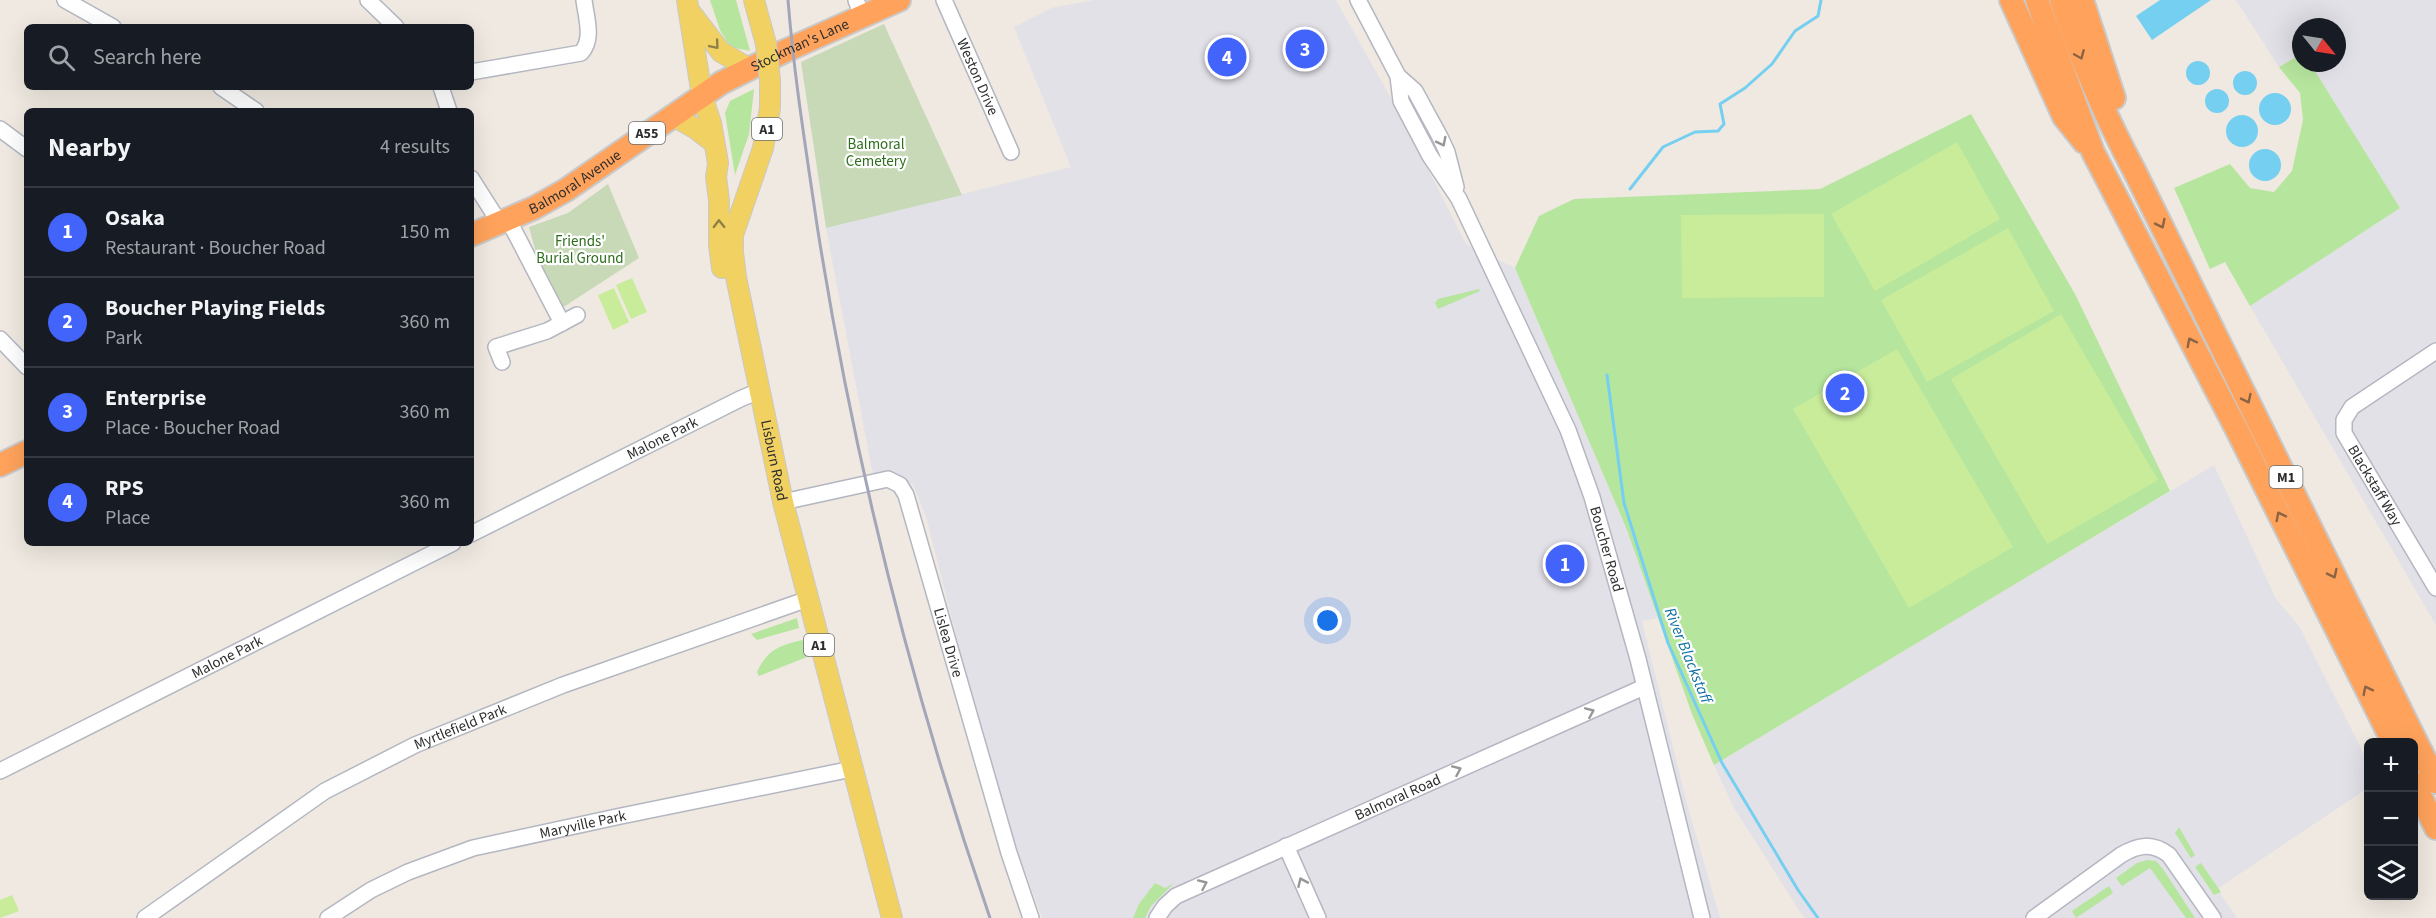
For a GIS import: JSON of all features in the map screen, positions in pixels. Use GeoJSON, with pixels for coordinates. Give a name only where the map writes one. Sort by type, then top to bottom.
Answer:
{"type":"FeatureCollection","features":[{"type":"Feature","properties":{"kind":"highway","name":"Stockman's Lane"},"geometry":{"type":"LineString","coordinates":[[702,96],[859,8],[899,0]]}},
{"type":"Feature","properties":{"kind":"highway","name":"M1"},"geometry":{"type":"LineString","coordinates":[[2012,0],[2064,117],[2093,152]]}},
{"type":"Feature","properties":{"kind":"highway","name":"M1"},"geometry":{"type":"LineString","coordinates":[[2037,0],[2093,152],[2237,430],[2391,738]]}},
{"type":"Feature","properties":{"kind":"highway","name":"M1"},"geometry":{"type":"LineString","coordinates":[[2061,0],[2075,42],[2107,120],[2135,172],[2436,782]]}},
{"type":"Feature","properties":{"kind":"highway","name":"M1"},"geometry":{"type":"LineString","coordinates":[[2082,0],[2125,128],[2135,172]]}},
{"type":"Feature","properties":{"kind":"highway","name":"Balmoral Avenue"},"geometry":{"type":"LineString","coordinates":[[474,234],[534,208],[566,190],[702,96]]}},
{"type":"Feature","properties":{"kind":"highway"},"geometry":{"type":"LineString","coordinates":[[0,465],[24,453]]}},
{"type":"Feature","properties":{"kind":"highway"},"geometry":{"type":"LineString","coordinates":[[2418,791],[2436,828]]}},
{"type":"Feature","properties":{"kind":"main road","name":"Lisburn Road"},"geometry":{"type":"LineString","coordinates":[[754,0],[766,44],[770,108],[763,148],[735,224],[733,252],[744,318],[783,502],[892,918]]}},
{"type":"Feature","properties":{"kind":"main road"},"geometry":{"type":"LineString","coordinates":[[688,6],[721,52],[750,69]]}},
{"type":"Feature","properties":{"kind":"main road","name":"A1"},"geometry":{"type":"LineString","coordinates":[[688,6],[702,96],[718,163],[727,180],[735,224]]}},
{"type":"Feature","properties":{"kind":"main road"},"geometry":{"type":"LineString","coordinates":[[672,115],[713,142]]}},
{"type":"Feature","properties":{"kind":"main road","name":"A1"},"geometry":{"type":"LineString","coordinates":[[718,163],[716,177],[722,264],[731,304],[744,318]]}},
{"type":"Feature","properties":{"kind":"street"},"geometry":{"type":"LineString","coordinates":[[65,0],[108,24]]}},
{"type":"Feature","properties":{"kind":"street"},"geometry":{"type":"LineString","coordinates":[[368,0],[393,24]]}},
{"type":"Feature","properties":{"kind":"street"},"geometry":{"type":"LineString","coordinates":[[474,71],[581,53],[589,38],[584,0]]}},
{"type":"Feature","properties":{"kind":"street","name":"Weston Drive"},"geometry":{"type":"LineString","coordinates":[[944,0],[1011,152]]}},
{"type":"Feature","properties":{"kind":"street","name":"Boucher Road"},"geometry":{"type":"LineString","coordinates":[[1358,0],[1398,76],[1401,101],[1430,156],[1459,199],[1568,430],[1610,555],[1702,918]]}},
{"type":"Feature","properties":{"kind":"street"},"geometry":{"type":"LineString","coordinates":[[225,90],[252,108]]}},
{"type":"Feature","properties":{"kind":"street"},"geometry":{"type":"LineString","coordinates":[[442,90],[448,108]]}},
{"type":"Feature","properties":{"kind":"street"},"geometry":{"type":"LineString","coordinates":[[0,129],[24,146]]}},
{"type":"Feature","properties":{"kind":"street"},"geometry":{"type":"LineString","coordinates":[[474,182],[504,221],[562,323]]}},
{"type":"Feature","properties":{"kind":"street"},"geometry":{"type":"LineString","coordinates":[[502,362],[496,347],[547,331],[577,315]]}},
{"type":"Feature","properties":{"kind":"street"},"geometry":{"type":"LineString","coordinates":[[0,339],[24,364]]}},
{"type":"Feature","properties":{"kind":"street","name":"Blackstaff Way"},"geometry":{"type":"LineString","coordinates":[[2436,351],[2352,407],[2343,426],[2344,433],[2436,588]]}},
{"type":"Feature","properties":{"kind":"street","name":"Malone Park"},"geometry":{"type":"LineString","coordinates":[[474,532],[759,391]]}},
{"type":"Feature","properties":{"kind":"street","name":"Lislea Drive"},"geometry":{"type":"LineString","coordinates":[[783,502],[888,479],[900,485],[906,495],[1009,854],[1031,918]]}},
{"type":"Feature","properties":{"kind":"street","name":"Malone Park"},"geometry":{"type":"LineString","coordinates":[[0,771],[447,546]]}},
{"type":"Feature","properties":{"kind":"street","name":"Myrtlefield Park"},"geometry":{"type":"LineString","coordinates":[[145,918],[326,791],[415,745],[563,686],[808,599]]}},
{"type":"Feature","properties":{"kind":"street","name":"Balmoral Road"},"geometry":{"type":"LineString","coordinates":[[1157,918],[1176,896],[1644,687]]}},
{"type":"Feature","properties":{"kind":"street","name":"Maryville Park"},"geometry":{"type":"LineString","coordinates":[[328,918],[371,890],[408,872],[473,848],[852,769]]}},
{"type":"Feature","properties":{"kind":"street"},"geometry":{"type":"LineString","coordinates":[[1286,846],[1318,918]]}},
{"type":"Feature","properties":{"kind":"street"},"geometry":{"type":"LineString","coordinates":[[2034,918],[2136,846],[2161,849],[2169,855],[2213,918]]}},
{"type":"Feature","properties":{"kind":"shaded area"},"geometry":{"type":"Polygon","coordinates":[[[1094,0],[1336,0],[1403,120],[1466,244],[1515,268],[1627,530],[1658,618],[1642,621],[1687,804],[1720,918],[1042,918],[1012,835],[975,710],[927,520],[913,484],[893,475],[873,475],[826,228],[1071,167],[1014,27],[1051,8],[1094,0]]]}},
{"type":"Feature","properties":{"kind":"shaded area"},"geometry":{"type":"Polygon","coordinates":[[[2236,0],[2436,0],[2436,625],[2250,306],[2400,208],[2316,72],[2346,72],[2346,18],[2292,18],[2292,59],[2279,67],[2236,0]]]}},
{"type":"Feature","properties":{"kind":"shaded area"},"geometry":{"type":"Polygon","coordinates":[[[2214,465],[2276,599],[2299,626],[2364,754],[2364,791],[2217,889],[2237,918],[1804,918],[1734,808],[1714,765],[2214,465]]]}},
{"type":"Feature","properties":{"kind":"green space"},"geometry":{"type":"Polygon","coordinates":[[[710,0],[736,0],[750,51],[730,47],[720,30],[710,0]]]}},
{"type":"Feature","properties":{"kind":"green space","name":"Balmoral Cemetery"},"geometry":{"type":"Polygon","coordinates":[[[884,24],[962,195],[826,228],[801,62],[884,24]]]}},
{"type":"Feature","properties":{"kind":"green space"},"geometry":{"type":"Polygon","coordinates":[[[2292,59],[2292,72],[2316,72],[2400,208],[2250,306],[2225,262],[2210,269],[2174,188],[2230,164],[2250,188],[2274,192],[2292,171],[2303,120],[2300,93],[2279,67],[2292,59]]]}},
{"type":"Feature","properties":{"kind":"green space"},"geometry":{"type":"Polygon","coordinates":[[[754,89],[749,134],[735,175],[725,113],[730,101],[754,89]]]}},
{"type":"Feature","properties":{"kind":"green space"},"geometry":{"type":"Polygon","coordinates":[[[1971,114],[2075,294],[2170,491],[1714,765],[1692,714],[1627,530],[1515,268],[1539,216],[1574,199],[1820,189],[1971,114]]]}},
{"type":"Feature","properties":{"kind":"green space"},"geometry":{"type":"Polygon","coordinates":[[[1957,142],[2000,219],[1875,291],[1831,214],[1957,142]]]}},
{"type":"Feature","properties":{"kind":"green space","name":"Friends' Burial Ground"},"geometry":{"type":"Polygon","coordinates":[[[608,184],[639,258],[562,308],[536,253],[529,227],[568,213],[608,184]]]}},
{"type":"Feature","properties":{"kind":"green space"},"geometry":{"type":"Polygon","coordinates":[[[1824,214],[1824,297],[1682,298],[1681,215],[1824,214]]]}},
{"type":"Feature","properties":{"kind":"green space"},"geometry":{"type":"Polygon","coordinates":[[[2008,228],[2054,311],[1927,382],[1881,300],[2008,228]]]}},
{"type":"Feature","properties":{"kind":"green space"},"geometry":{"type":"Polygon","coordinates":[[[632,278],[647,312],[631,319],[616,285],[632,278]]]}},
{"type":"Feature","properties":{"kind":"green space"},"geometry":{"type":"Polygon","coordinates":[[[614,288],[629,322],[613,330],[598,295],[614,288]]]}},
{"type":"Feature","properties":{"kind":"green space"},"geometry":{"type":"Polygon","coordinates":[[[1479,289],[1480,291],[1438,309],[1435,303],[1438,299],[1479,289]]]}},
{"type":"Feature","properties":{"kind":"green space"},"geometry":{"type":"Polygon","coordinates":[[[2061,314],[2158,480],[2047,544],[1951,379],[2061,314]]]}},
{"type":"Feature","properties":{"kind":"green space"},"geometry":{"type":"Polygon","coordinates":[[[1897,349],[2013,547],[1909,608],[1793,409],[1897,349]]]}},
{"type":"Feature","properties":{"kind":"green space"},"geometry":{"type":"Polygon","coordinates":[[[797,618],[799,628],[757,640],[751,634],[797,618]]]}},
{"type":"Feature","properties":{"kind":"green space"},"geometry":{"type":"Polygon","coordinates":[[[803,640],[807,657],[759,676],[757,672],[770,653],[781,646],[803,640]]]}},
{"type":"Feature","properties":{"kind":"green space"},"geometry":{"type":"Polygon","coordinates":[[[2179,827],[2195,855],[2191,858],[2175,833],[2179,827]]]}},
{"type":"Feature","properties":{"kind":"green space"},"geometry":{"type":"Polygon","coordinates":[[[2147,860],[2156,861],[2163,869],[2195,918],[2186,918],[2150,868],[2122,886],[2116,878],[2137,863],[2147,860]]]}},
{"type":"Feature","properties":{"kind":"green space"},"geometry":{"type":"Polygon","coordinates":[[[2201,863],[2221,892],[2214,895],[2195,867],[2201,863]]]}},
{"type":"Feature","properties":{"kind":"green space"},"geometry":{"type":"Polygon","coordinates":[[[1155,883],[1165,888],[1174,883],[1151,906],[1145,918],[1133,918],[1139,904],[1155,883]]]}},
{"type":"Feature","properties":{"kind":"green space"},"geometry":{"type":"Polygon","coordinates":[[[2109,886],[2113,893],[2076,918],[2072,911],[2109,886]]]}},
{"type":"Feature","properties":{"kind":"green space"},"geometry":{"type":"Polygon","coordinates":[[[12,895],[19,911],[0,918],[0,900],[12,895]]]}},
{"type":"Feature","properties":{"kind":"water"},"geometry":{"type":"Polygon","coordinates":[[[2160,0],[2211,0],[2152,40],[2136,16],[2160,0]]]}},
{"type":"Feature","properties":{"kind":"water"},"geometry":{"type":"Polygon","coordinates":[[[2198,61],[2207,64],[2210,73],[2207,82],[2198,85],[2189,82],[2186,73],[2189,64],[2198,61]]]}},
{"type":"Feature","properties":{"kind":"water"},"geometry":{"type":"Polygon","coordinates":[[[2245,71],[2254,74],[2257,83],[2254,92],[2245,95],[2236,92],[2233,83],[2236,74],[2245,71]]]}},
{"type":"Feature","properties":{"kind":"water"},"geometry":{"type":"Polygon","coordinates":[[[2217,89],[2226,92],[2229,101],[2226,110],[2217,113],[2208,110],[2205,101],[2208,92],[2217,89]]]}},
{"type":"Feature","properties":{"kind":"water"},"geometry":{"type":"Polygon","coordinates":[[[2275,93],[2286,98],[2291,109],[2286,120],[2275,125],[2264,120],[2259,109],[2264,98],[2275,93]]]}},
{"type":"Feature","properties":{"kind":"water"},"geometry":{"type":"Polygon","coordinates":[[[2242,115],[2253,120],[2258,131],[2253,142],[2242,147],[2231,142],[2226,131],[2231,120],[2242,115]]]}},
{"type":"Feature","properties":{"kind":"water"},"geometry":{"type":"Polygon","coordinates":[[[2265,149],[2276,154],[2281,165],[2276,176],[2265,181],[2254,176],[2249,165],[2254,154],[2265,149]]]}},
{"type":"Feature","properties":{"kind":"waterway","name":"River Blackstaff"},"geometry":{"type":"LineString","coordinates":[[1630,189],[1663,147],[1695,132],[1718,131],[1724,124],[1720,104],[1745,88],[1772,64],[1795,31],[1818,16],[1821,0]]}},
{"type":"Feature","properties":{"kind":"waterway","name":"River Blackstaff"},"geometry":{"type":"LineString","coordinates":[[1607,375],[1624,503],[1668,643],[1722,763],[1798,890],[1818,918]]}},
{"type":"Feature","properties":{"kind":"railway"},"geometry":{"type":"LineString","coordinates":[[788,0],[797,85],[817,225],[867,488],[935,748],[990,918]]}},
{"type":"Feature","properties":{"kind":"place","name":"Enterprise"},"geometry":{"type":"Point","coordinates":[1305,49]}},
{"type":"Feature","properties":{"kind":"place","name":"RPS"},"geometry":{"type":"Point","coordinates":[1227,57]}},
{"type":"Feature","properties":{"kind":"place","name":"Boucher Playing Fields"},"geometry":{"type":"Point","coordinates":[1845,393]}},
{"type":"Feature","properties":{"kind":"place","name":"Osaka"},"geometry":{"type":"Point","coordinates":[1565,564]}}]}
